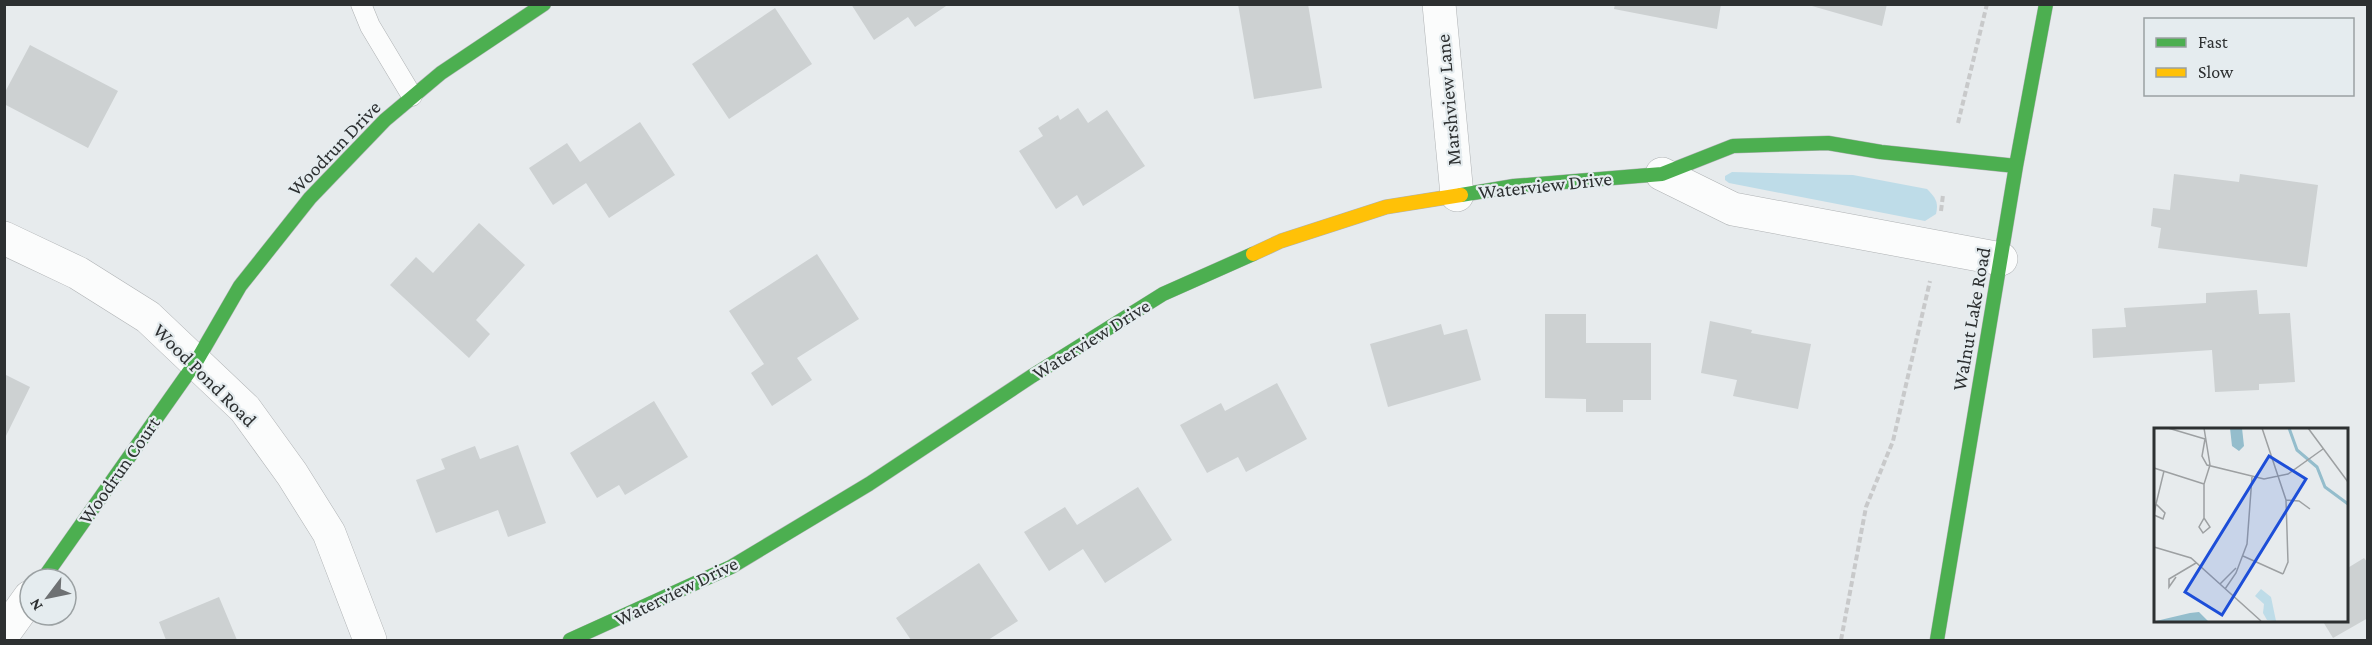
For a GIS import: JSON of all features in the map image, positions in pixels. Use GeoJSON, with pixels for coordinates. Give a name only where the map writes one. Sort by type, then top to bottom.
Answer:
{"type":"FeatureCollection","features":[{"type":"Feature","properties":{"kind":"street","name":"Woodrun Drive"},"geometry":{"type":"LineString","coordinates":[[196,362],[240,286],[310,198],[385,120],[441,73],[544,4]]}},
{"type":"Feature","properties":{"kind":"street","name":"Marshview Lane"},"geometry":{"type":"LineString","coordinates":[[1439,4],[1457,195]]}},
{"type":"Feature","properties":{"kind":"street","name":"Walnut Lake Road"},"geometry":{"type":"LineString","coordinates":[[1937,640],[2016,166],[2046,4]]}},
{"type":"Feature","properties":{"kind":"street","name":"Waterview Drive"},"geometry":{"type":"LineString","coordinates":[[570,640],[731,567],[869,484],[1032,376],[1163,294],[1281,241],[1386,207],[1514,186],[1662,174],[1733,146],[1828,143],[1881,152],[1949,157],[2016,166]]}},
{"type":"Feature","properties":{"kind":"street"},"geometry":{"type":"LineString","coordinates":[[1662,174],[1733,209],[1936,245],[2001,259]]}},
{"type":"Feature","properties":{"kind":"street","name":"Wood Pond Road"},"geometry":{"type":"LineString","coordinates":[[4,238],[78,273],[148,317],[245,409],[292,474],[329,533],[370,640]]}},
{"type":"Feature","properties":{"kind":"street","name":"Woodrun Court"},"geometry":{"type":"LineString","coordinates":[[51,567],[196,362]]}},
{"type":"Feature","properties":{"kind":"street"},"geometry":{"type":"LineString","coordinates":[[4,633],[18,614]]}},
{"type":"Feature","properties":{"kind":"lane"},"geometry":{"type":"LineString","coordinates":[[361,4],[370,26],[412,96]]}},
{"type":"Feature","properties":{"kind":"path"},"geometry":{"type":"LineString","coordinates":[[1840,640],[1866,507],[1893,441],[1929,286],[1949,157],[1987,4]]}},
{"type":"Feature","properties":{"kind":"shaded area"},"geometry":{"type":"Polygon","coordinates":[[[1732,172],[1853,175],[1927,189],[1936,200],[1936,214],[1925,221],[1729,183],[1725,180],[1725,176],[1732,172]]]}},
{"type":"Feature","properties":{"kind":"building"},"geometry":{"type":"Polygon","coordinates":[[[851,4],[949,4],[915,27],[908,17],[874,40],[851,4]]]}},
{"type":"Feature","properties":{"kind":"building"},"geometry":{"type":"Polygon","coordinates":[[[1238,4],[1308,4],[1322,88],[1254,99],[1238,4]]]}},
{"type":"Feature","properties":{"kind":"building"},"geometry":{"type":"Polygon","coordinates":[[[1615,4],[1721,4],[1717,29],[1614,9],[1615,4]]]}},
{"type":"Feature","properties":{"kind":"building"},"geometry":{"type":"Polygon","coordinates":[[[1805,4],[1887,4],[1882,26],[1805,4]]]}},
{"type":"Feature","properties":{"kind":"building"},"geometry":{"type":"Polygon","coordinates":[[[775,8],[812,64],[729,119],[692,64],[775,8]]]}},
{"type":"Feature","properties":{"kind":"building"},"geometry":{"type":"Polygon","coordinates":[[[30,45],[118,91],[88,148],[4,104],[4,94],[30,45]]]}},
{"type":"Feature","properties":{"kind":"building"},"geometry":{"type":"Polygon","coordinates":[[[1078,108],[1088,123],[1107,110],[1145,166],[1083,206],[1077,195],[1056,209],[1019,151],[1043,136],[1038,128],[1058,115],[1060,120],[1078,108]]]}},
{"type":"Feature","properties":{"kind":"building"},"geometry":{"type":"Polygon","coordinates":[[[640,122],[675,175],[609,218],[586,183],[553,205],[529,168],[567,143],[580,162],[640,122]]]}},
{"type":"Feature","properties":{"kind":"building"},"geometry":{"type":"Polygon","coordinates":[[[2174,174],[2239,182],[2240,174],[2318,185],[2307,267],[2158,248],[2161,228],[2151,226],[2153,208],[2170,210],[2174,174]]]}},
{"type":"Feature","properties":{"kind":"building"},"geometry":{"type":"Polygon","coordinates":[[[479,223],[525,265],[476,320],[490,334],[469,358],[390,285],[416,257],[433,273],[479,223]]]}},
{"type":"Feature","properties":{"kind":"building"},"geometry":{"type":"Polygon","coordinates":[[[817,254],[859,319],[797,358],[812,380],[772,406],[751,373],[764,364],[729,311],[817,254]]]}},
{"type":"Feature","properties":{"kind":"building"},"geometry":{"type":"Polygon","coordinates":[[[2257,290],[2259,314],[2290,313],[2295,382],[2259,384],[2259,390],[2215,392],[2212,350],[2093,358],[2092,329],[2126,327],[2124,308],[2206,303],[2206,293],[2257,290]]]}},
{"type":"Feature","properties":{"kind":"building"},"geometry":{"type":"Polygon","coordinates":[[[1545,314],[1586,314],[1586,343],[1651,343],[1651,400],[1623,400],[1623,412],[1586,412],[1586,399],[1545,398],[1545,314]]]}},
{"type":"Feature","properties":{"kind":"building"},"geometry":{"type":"Polygon","coordinates":[[[1710,321],[1752,330],[1751,333],[1811,344],[1798,409],[1733,396],[1737,380],[1701,373],[1710,321]]]}},
{"type":"Feature","properties":{"kind":"building"},"geometry":{"type":"Polygon","coordinates":[[[1441,324],[1444,335],[1467,329],[1481,380],[1388,407],[1370,344],[1441,324]]]}},
{"type":"Feature","properties":{"kind":"building"},"geometry":{"type":"Polygon","coordinates":[[[4,374],[30,387],[4,440],[4,374]]]}},
{"type":"Feature","properties":{"kind":"building"},"geometry":{"type":"Polygon","coordinates":[[[1277,383],[1307,439],[1246,472],[1238,457],[1207,473],[1180,425],[1221,403],[1225,411],[1277,383]]]}},
{"type":"Feature","properties":{"kind":"building"},"geometry":{"type":"Polygon","coordinates":[[[654,401],[688,457],[625,495],[619,485],[597,498],[570,453],[654,401]]]}},
{"type":"Feature","properties":{"kind":"building"},"geometry":{"type":"Polygon","coordinates":[[[518,445],[546,523],[508,537],[498,510],[436,533],[416,480],[445,469],[441,459],[475,446],[480,459],[518,445]]]}},
{"type":"Feature","properties":{"kind":"building"},"geometry":{"type":"Polygon","coordinates":[[[1138,487],[1172,540],[1105,583],[1083,549],[1049,571],[1024,532],[1065,507],[1077,525],[1138,487]]]}},
{"type":"Feature","properties":{"kind":"building"},"geometry":{"type":"Polygon","coordinates":[[[2364,558],[2368,563],[2368,618],[2333,638],[2323,621],[2348,621],[2348,568],[2364,558]]]}},
{"type":"Feature","properties":{"kind":"building"},"geometry":{"type":"Polygon","coordinates":[[[979,563],[1018,621],[988,640],[911,640],[896,618],[979,563]]]}},
{"type":"Feature","properties":{"kind":"building"},"geometry":{"type":"Polygon","coordinates":[[[219,597],[237,640],[166,640],[159,622],[219,597]]]}},
{"type":"Feature","properties":{"kind":"traffic: fast"},"geometry":{"type":"LineString","coordinates":[[51,567],[196,362],[240,286],[310,198],[385,120],[441,73],[544,4]]}},
{"type":"Feature","properties":{"kind":"traffic: fast"},"geometry":{"type":"LineString","coordinates":[[1937,640],[2016,166],[2046,4]]}},
{"type":"Feature","properties":{"kind":"traffic: fast"},"geometry":{"type":"LineString","coordinates":[[1461,195],[1514,186],[1662,174],[1733,146],[1828,143],[1881,152],[2016,166]]}},
{"type":"Feature","properties":{"kind":"traffic: fast"},"geometry":{"type":"LineString","coordinates":[[570,640],[731,567],[869,484],[1032,376],[1163,294],[1253,254]]}},
{"type":"Feature","properties":{"kind":"traffic: slow"},"geometry":{"type":"LineString","coordinates":[[1253,254],[1281,241],[1386,207],[1461,195]]}}]}
